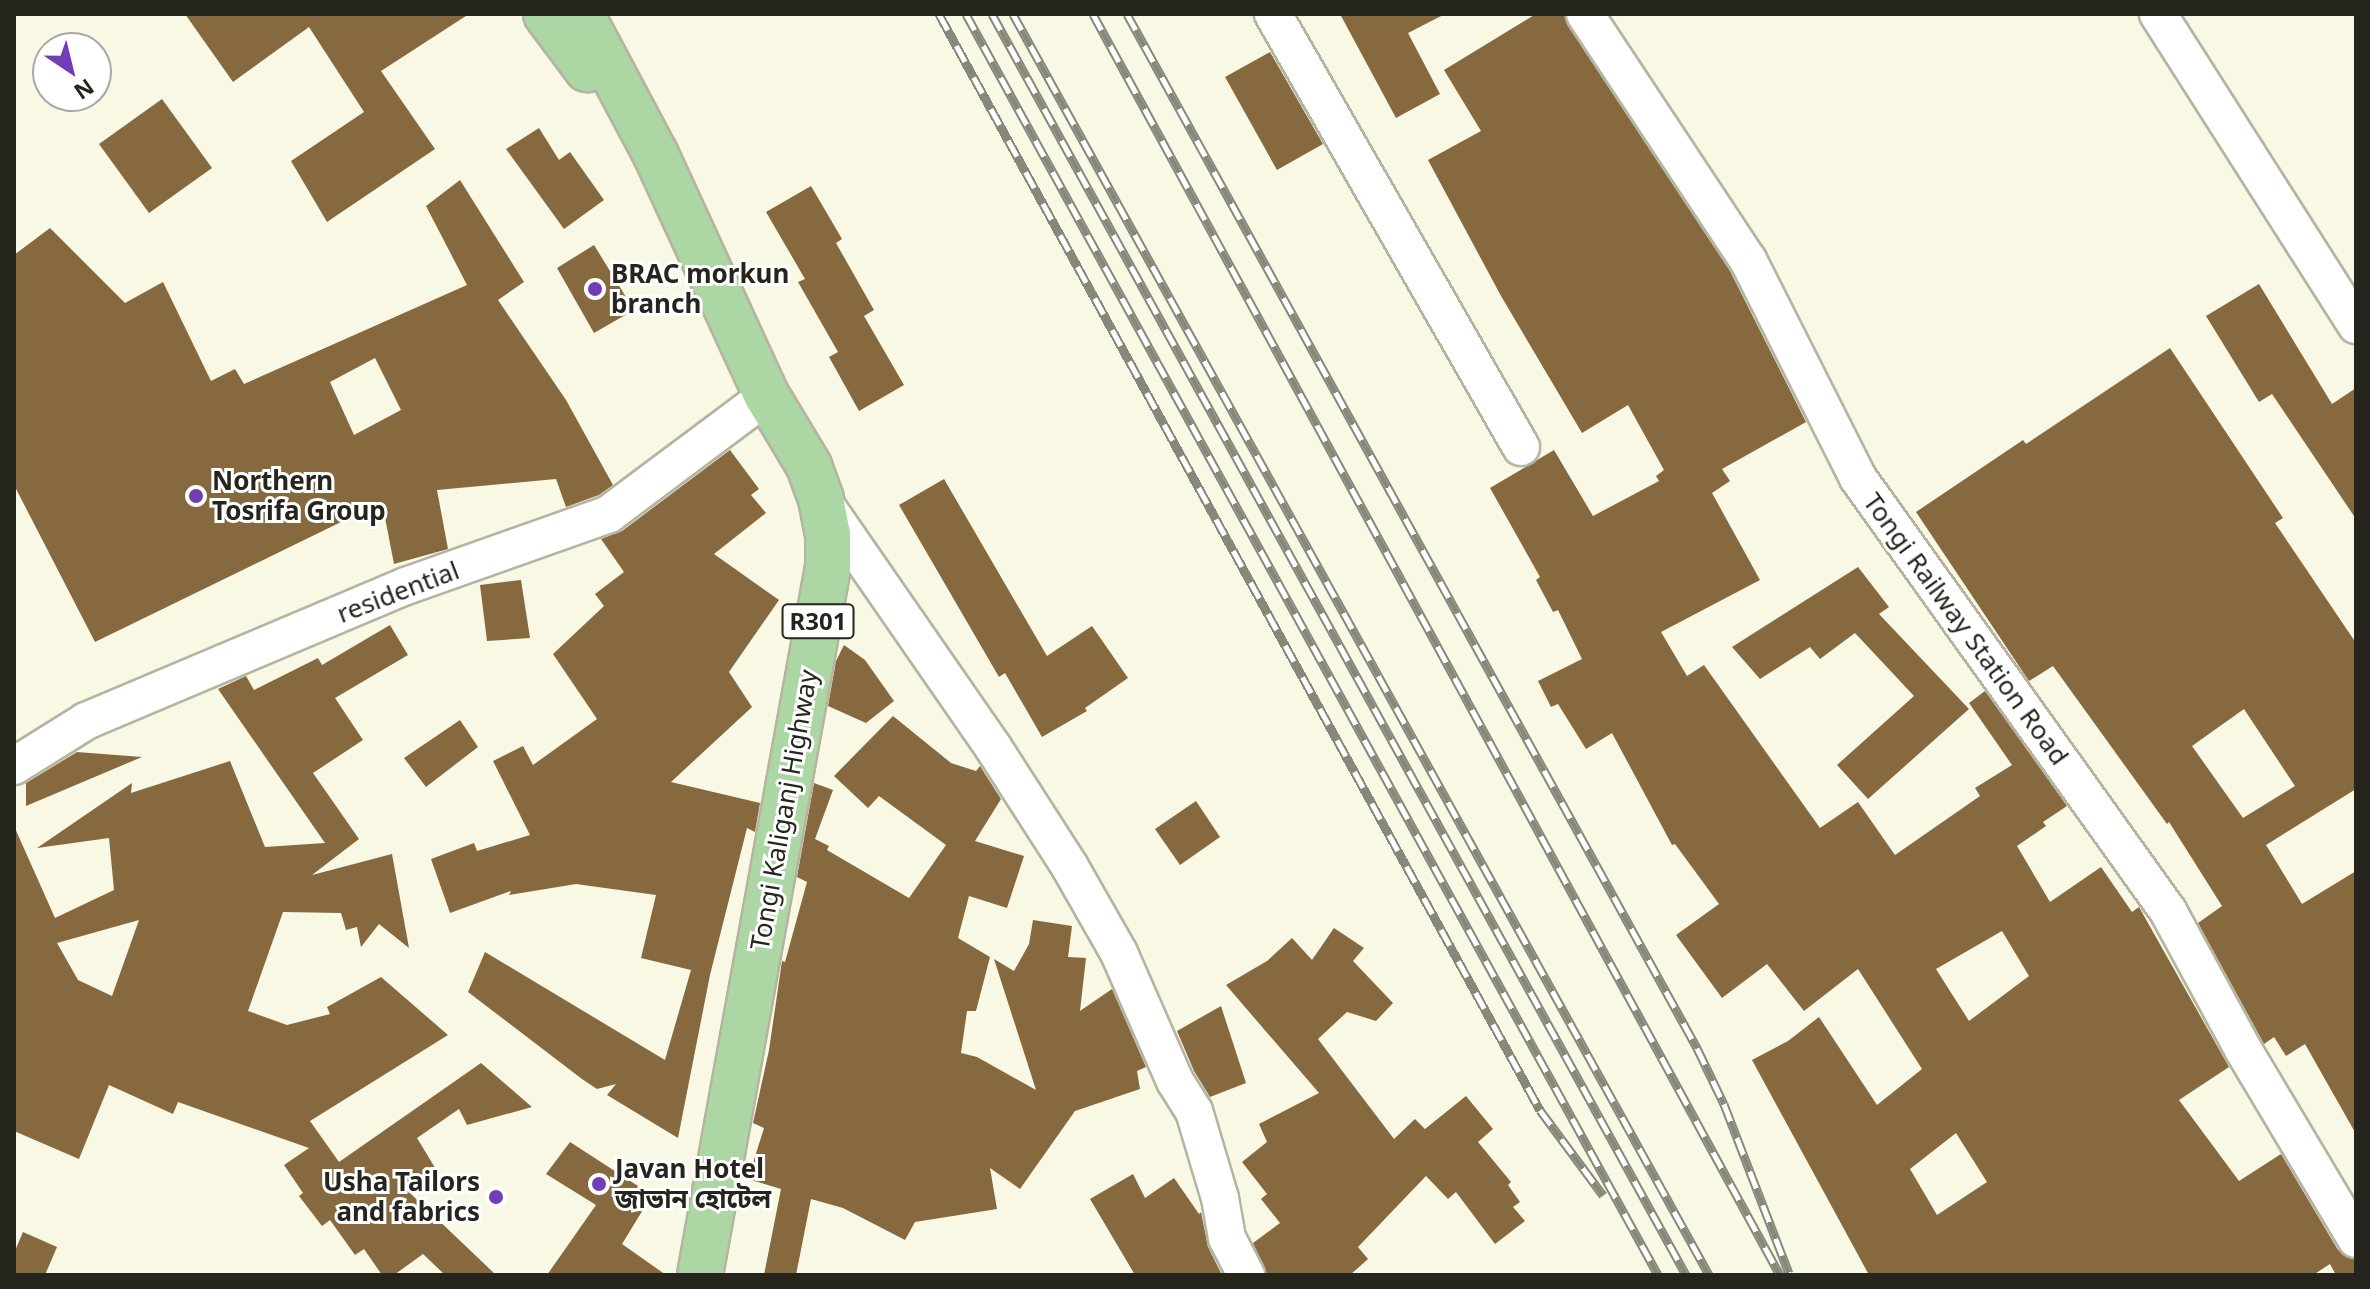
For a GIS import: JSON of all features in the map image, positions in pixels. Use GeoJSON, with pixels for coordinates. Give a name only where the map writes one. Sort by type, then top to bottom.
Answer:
{"type":"FeatureCollection","features":[{"type":"Feature","properties":{"kind":"main road","name":"R301"},"geometry":{"type":"LineString","coordinates":[[546,14],[656,155]]}},
{"type":"Feature","properties":{"kind":"main road","name":"Tongi Kaliganj Highway"},"geometry":{"type":"LineString","coordinates":[[581,14],[656,155],[767,396],[809,466],[821,499],[828,567],[700,1275]]}},
{"type":"Feature","properties":{"kind":"main road","name":"R301"},"geometry":{"type":"LineString","coordinates":[[607,14],[656,155]]}},
{"type":"Feature","properties":{"kind":"street"},"geometry":{"type":"LineString","coordinates":[[1273,14],[1521,447]]}},
{"type":"Feature","properties":{"kind":"street","name":"Tongi Railway Station Road"},"geometry":{"type":"LineString","coordinates":[[1585,14],[1748,260],[1858,478],[2168,911],[2244,1051],[2356,1239]]}},
{"type":"Feature","properties":{"kind":"street"},"geometry":{"type":"LineString","coordinates":[[2158,14],[2356,325]]}},
{"type":"Feature","properties":{"kind":"street","name":"residential"},"geometry":{"type":"LineString","coordinates":[[14,766],[101,715],[406,586],[609,514],[767,396]]}},
{"type":"Feature","properties":{"kind":"street"},"geometry":{"type":"LineString","coordinates":[[821,499],[993,747],[1070,867],[1119,953],[1175,1081],[1194,1111],[1220,1198],[1227,1238],[1246,1275]]}},
{"type":"Feature","properties":{"kind":"building"},"geometry":{"type":"Polygon","coordinates":[[[185,14],[469,14],[381,71],[435,149],[327,222],[291,161],[364,112],[309,27],[233,82],[185,14]]]}},
{"type":"Feature","properties":{"kind":"building"},"geometry":{"type":"Polygon","coordinates":[[[1340,14],[1445,14],[1408,33],[1440,94],[1396,118],[1340,14]]]}},
{"type":"Feature","properties":{"kind":"building"},"geometry":{"type":"Polygon","coordinates":[[[1536,14],[1564,14],[1568,26],[1730,271],[1806,422],[1722,469],[1730,481],[1712,493],[1760,580],[1661,632],[1687,676],[1704,665],[1820,828],[1858,802],[1895,855],[1980,796],[1975,788],[2012,765],[1969,703],[1985,691],[2067,806],[2043,822],[2046,826],[2017,846],[2050,902],[2101,867],[2132,912],[2139,907],[2229,1067],[2179,1100],[2239,1181],[2281,1154],[2338,1250],[2356,1260],[2356,1275],[2336,1275],[2330,1264],[2313,1275],[1869,1275],[1752,1060],[1788,1041],[1819,1017],[1877,1105],[1922,1069],[1858,969],[1804,1011],[1767,964],[1722,998],[1676,935],[1719,904],[1675,844],[1672,845],[1612,733],[1586,749],[1558,704],[1551,707],[1538,681],[1582,659],[1558,610],[1553,612],[1536,580],[1540,577],[1490,488],[1554,450],[1593,516],[1659,481],[1656,476],[1664,470],[1628,405],[1582,433],[1501,296],[1428,160],[1481,131],[1444,70],[1536,14]],[[2002,931],[1936,969],[1969,1021],[2029,976],[2002,931]],[[1956,1133],[1910,1169],[1937,1215],[1987,1182],[1956,1133]]]}},
{"type":"Feature","properties":{"kind":"building"},"geometry":{"type":"Polygon","coordinates":[[[1270,52],[1323,144],[1277,170],[1225,77],[1270,52]]]}},
{"type":"Feature","properties":{"kind":"building"},"geometry":{"type":"Polygon","coordinates":[[[162,99],[212,168],[149,213],[99,144],[162,99]]]}},
{"type":"Feature","properties":{"kind":"building"},"geometry":{"type":"Polygon","coordinates":[[[539,128],[559,160],[570,152],[604,200],[564,229],[506,149],[539,128]]]}},
{"type":"Feature","properties":{"kind":"building"},"geometry":{"type":"Polygon","coordinates":[[[460,180],[524,282],[498,300],[566,400],[613,485],[599,495],[566,507],[556,479],[437,490],[448,549],[394,564],[382,502],[95,642],[14,485],[14,255],[50,228],[125,303],[163,282],[211,381],[235,369],[244,384],[467,285],[426,206],[460,180]],[[375,358],[330,382],[354,435],[401,410],[375,358]]]}},
{"type":"Feature","properties":{"kind":"building"},"geometry":{"type":"Polygon","coordinates":[[[811,186],[842,239],[836,243],[874,310],[864,316],[904,385],[859,411],[829,357],[838,352],[798,282],[805,279],[766,212],[811,186]]]}},
{"type":"Feature","properties":{"kind":"building","name":"BRAC morkun branch"},"geometry":{"type":"Polygon","coordinates":[[[594,245],[634,310],[594,333],[557,268],[594,245]]]}},
{"type":"Feature","properties":{"kind":"building"},"geometry":{"type":"Polygon","coordinates":[[[2259,284],[2332,404],[2356,388],[2356,519],[2272,394],[2259,402],[2206,316],[2259,284]]]}},
{"type":"Feature","properties":{"kind":"building"},"geometry":{"type":"Polygon","coordinates":[[[2170,348],[2283,518],[2275,523],[2356,643],[2356,789],[2266,845],[2302,904],[2356,871],[2356,1134],[2305,1044],[2286,1056],[2274,1037],[2264,1044],[2198,923],[2222,906],[2169,822],[2167,824],[2053,666],[2029,681],[1916,512],[2023,440],[2026,444],[2170,348]],[[2244,709],[2192,746],[2243,818],[2295,786],[2244,709]]]}},
{"type":"Feature","properties":{"kind":"building"},"geometry":{"type":"Polygon","coordinates":[[[730,450],[759,489],[751,495],[766,513],[714,554],[779,600],[729,672],[752,707],[671,782],[760,803],[755,832],[747,828],[710,975],[678,1138],[607,1095],[616,1084],[597,1089],[468,992],[485,952],[665,1060],[691,970],[641,958],[656,895],[576,884],[509,895],[511,891],[450,913],[431,859],[474,843],[477,851],[530,835],[493,761],[523,746],[533,765],[597,719],[553,654],[604,606],[595,594],[624,572],[601,539],[622,531],[730,450]]]}},
{"type":"Feature","properties":{"kind":"building"},"geometry":{"type":"Polygon","coordinates":[[[944,479],[1047,656],[1092,626],[1128,678],[1085,708],[1087,711],[1042,737],[1005,673],[999,677],[899,505],[944,479]]]}},
{"type":"Feature","properties":{"kind":"building"},"geometry":{"type":"Polygon","coordinates":[[[1858,567],[1889,607],[1879,614],[1969,709],[1868,799],[1837,765],[1914,696],[1855,633],[1820,659],[1810,647],[1760,679],[1732,647],[1858,567]]]}},
{"type":"Feature","properties":{"kind":"building"},"geometry":{"type":"Polygon","coordinates":[[[521,580],[530,638],[487,641],[480,585],[521,580]]]}},
{"type":"Feature","properties":{"kind":"building"},"geometry":{"type":"Polygon","coordinates":[[[390,625],[408,655],[335,698],[363,740],[313,773],[359,839],[312,875],[392,854],[409,948],[379,924],[361,947],[357,927],[346,930],[341,913],[283,912],[248,1011],[287,1025],[330,1014],[327,1007],[381,977],[448,1035],[310,1121],[339,1162],[481,1063],[532,1107],[467,1125],[459,1109],[417,1138],[440,1176],[411,1194],[496,1275],[445,1275],[423,1254],[394,1275],[382,1275],[364,1249],[355,1255],[330,1220],[322,1226],[299,1196],[303,1193],[284,1165],[309,1148],[178,1102],[173,1114],[109,1085],[79,1159],[14,1131],[14,826],[55,918],[114,890],[109,838],[37,848],[132,783],[131,793],[230,761],[265,847],[325,843],[218,689],[246,676],[254,690],[318,658],[322,665],[390,625]],[[139,920],[57,943],[78,980],[112,996],[139,920]]]}},
{"type":"Feature","properties":{"kind":"building"},"geometry":{"type":"Polygon","coordinates":[[[844,645],[865,660],[894,701],[866,723],[828,706],[836,661],[844,645]]]}},
{"type":"Feature","properties":{"kind":"building"},"geometry":{"type":"Polygon","coordinates":[[[893,716],[951,763],[976,771],[980,766],[1001,799],[975,841],[1024,856],[1007,908],[969,896],[958,938],[990,957],[976,1011],[967,1011],[961,1053],[977,1057],[1036,1090],[994,959],[1014,971],[1029,944],[1033,920],[1072,926],[1068,957],[1086,958],[1080,1011],[1112,989],[1146,1067],[1137,1071],[1140,1089],[1075,1111],[1020,1189],[990,1168],[997,1209],[915,1222],[905,1240],[843,1208],[811,1199],[796,1275],[764,1275],[781,1189],[748,1179],[764,1128],[753,1123],[769,1050],[782,961],[785,962],[807,882],[797,877],[814,783],[833,790],[815,839],[829,846],[827,850],[909,898],[946,845],[879,796],[868,808],[834,776],[893,716]]]}},
{"type":"Feature","properties":{"kind":"building"},"geometry":{"type":"Polygon","coordinates":[[[460,720],[478,747],[426,787],[404,758],[460,720]]]}},
{"type":"Feature","properties":{"kind":"building"},"geometry":{"type":"Polygon","coordinates":[[[77,752],[142,757],[26,806],[26,783],[77,752]]]}},
{"type":"Feature","properties":{"kind":"building"},"geometry":{"type":"Polygon","coordinates":[[[1196,801],[1220,837],[1180,865],[1155,829],[1196,801]]]}},
{"type":"Feature","properties":{"kind":"building"},"geometry":{"type":"Polygon","coordinates":[[[1334,928],[1364,948],[1353,961],[1393,1003],[1376,1021],[1347,1012],[1318,1039],[1394,1139],[1415,1119],[1425,1129],[1466,1096],[1493,1129],[1478,1142],[1511,1182],[1508,1185],[1520,1202],[1513,1207],[1525,1221],[1495,1244],[1456,1192],[1448,1199],[1426,1176],[1358,1247],[1368,1259],[1350,1275],[1267,1275],[1253,1243],[1280,1223],[1261,1199],[1267,1194],[1242,1162],[1267,1142],[1259,1124],[1319,1093],[1226,985],[1267,961],[1292,938],[1312,960],[1334,928]]]}},
{"type":"Feature","properties":{"kind":"building"},"geometry":{"type":"Polygon","coordinates":[[[1221,1006],[1246,1083],[1210,1097],[1194,1071],[1177,1031],[1221,1006]]]}},
{"type":"Feature","properties":{"kind":"building"},"geometry":{"type":"Polygon","coordinates":[[[570,1142],[652,1195],[622,1244],[666,1275],[547,1275],[596,1205],[546,1174],[570,1142]]]}},
{"type":"Feature","properties":{"kind":"building"},"geometry":{"type":"Polygon","coordinates":[[[1133,1174],[1145,1198],[1174,1178],[1199,1214],[1201,1212],[1208,1247],[1222,1275],[1135,1275],[1090,1199],[1133,1174]]]}},
{"type":"Feature","properties":{"kind":"building"},"geometry":{"type":"Polygon","coordinates":[[[23,1232],[57,1247],[45,1275],[14,1275],[14,1253],[23,1232]]]}},
{"type":"Feature","properties":{"kind":"railway"},"geometry":{"type":"LineString","coordinates":[[939,14],[1540,1110],[1603,1195]]}},
{"type":"Feature","properties":{"kind":"railway"},"geometry":{"type":"LineString","coordinates":[[966,14],[1658,1275]]}},
{"type":"Feature","properties":{"kind":"railway"},"geometry":{"type":"LineString","coordinates":[[992,14],[1686,1275]]}},
{"type":"Feature","properties":{"kind":"railway"},"geometry":{"type":"LineString","coordinates":[[1013,14],[1709,1275]]}},
{"type":"Feature","properties":{"kind":"railway"},"geometry":{"type":"LineString","coordinates":[[1093,14],[1780,1275]]}},
{"type":"Feature","properties":{"kind":"railway"},"geometry":{"type":"LineString","coordinates":[[1127,14],[1697,1048],[1724,1104],[1789,1273]]}},
{"type":"Feature","properties":{"kind":"place","name":"BRAC morkun branch"},"geometry":{"type":"Point","coordinates":[595,289]}},
{"type":"Feature","properties":{"kind":"place","name":"Northern Tosrifa Group"},"geometry":{"type":"Point","coordinates":[196,496]}},
{"type":"Feature","properties":{"kind":"place","name":"Javan Hotel জাভান হোটেল"},"geometry":{"type":"Point","coordinates":[599,1184]}},
{"type":"Feature","properties":{"kind":"place","name":"Usha Tailors and fabrics"},"geometry":{"type":"Point","coordinates":[496,1197]}}]}
